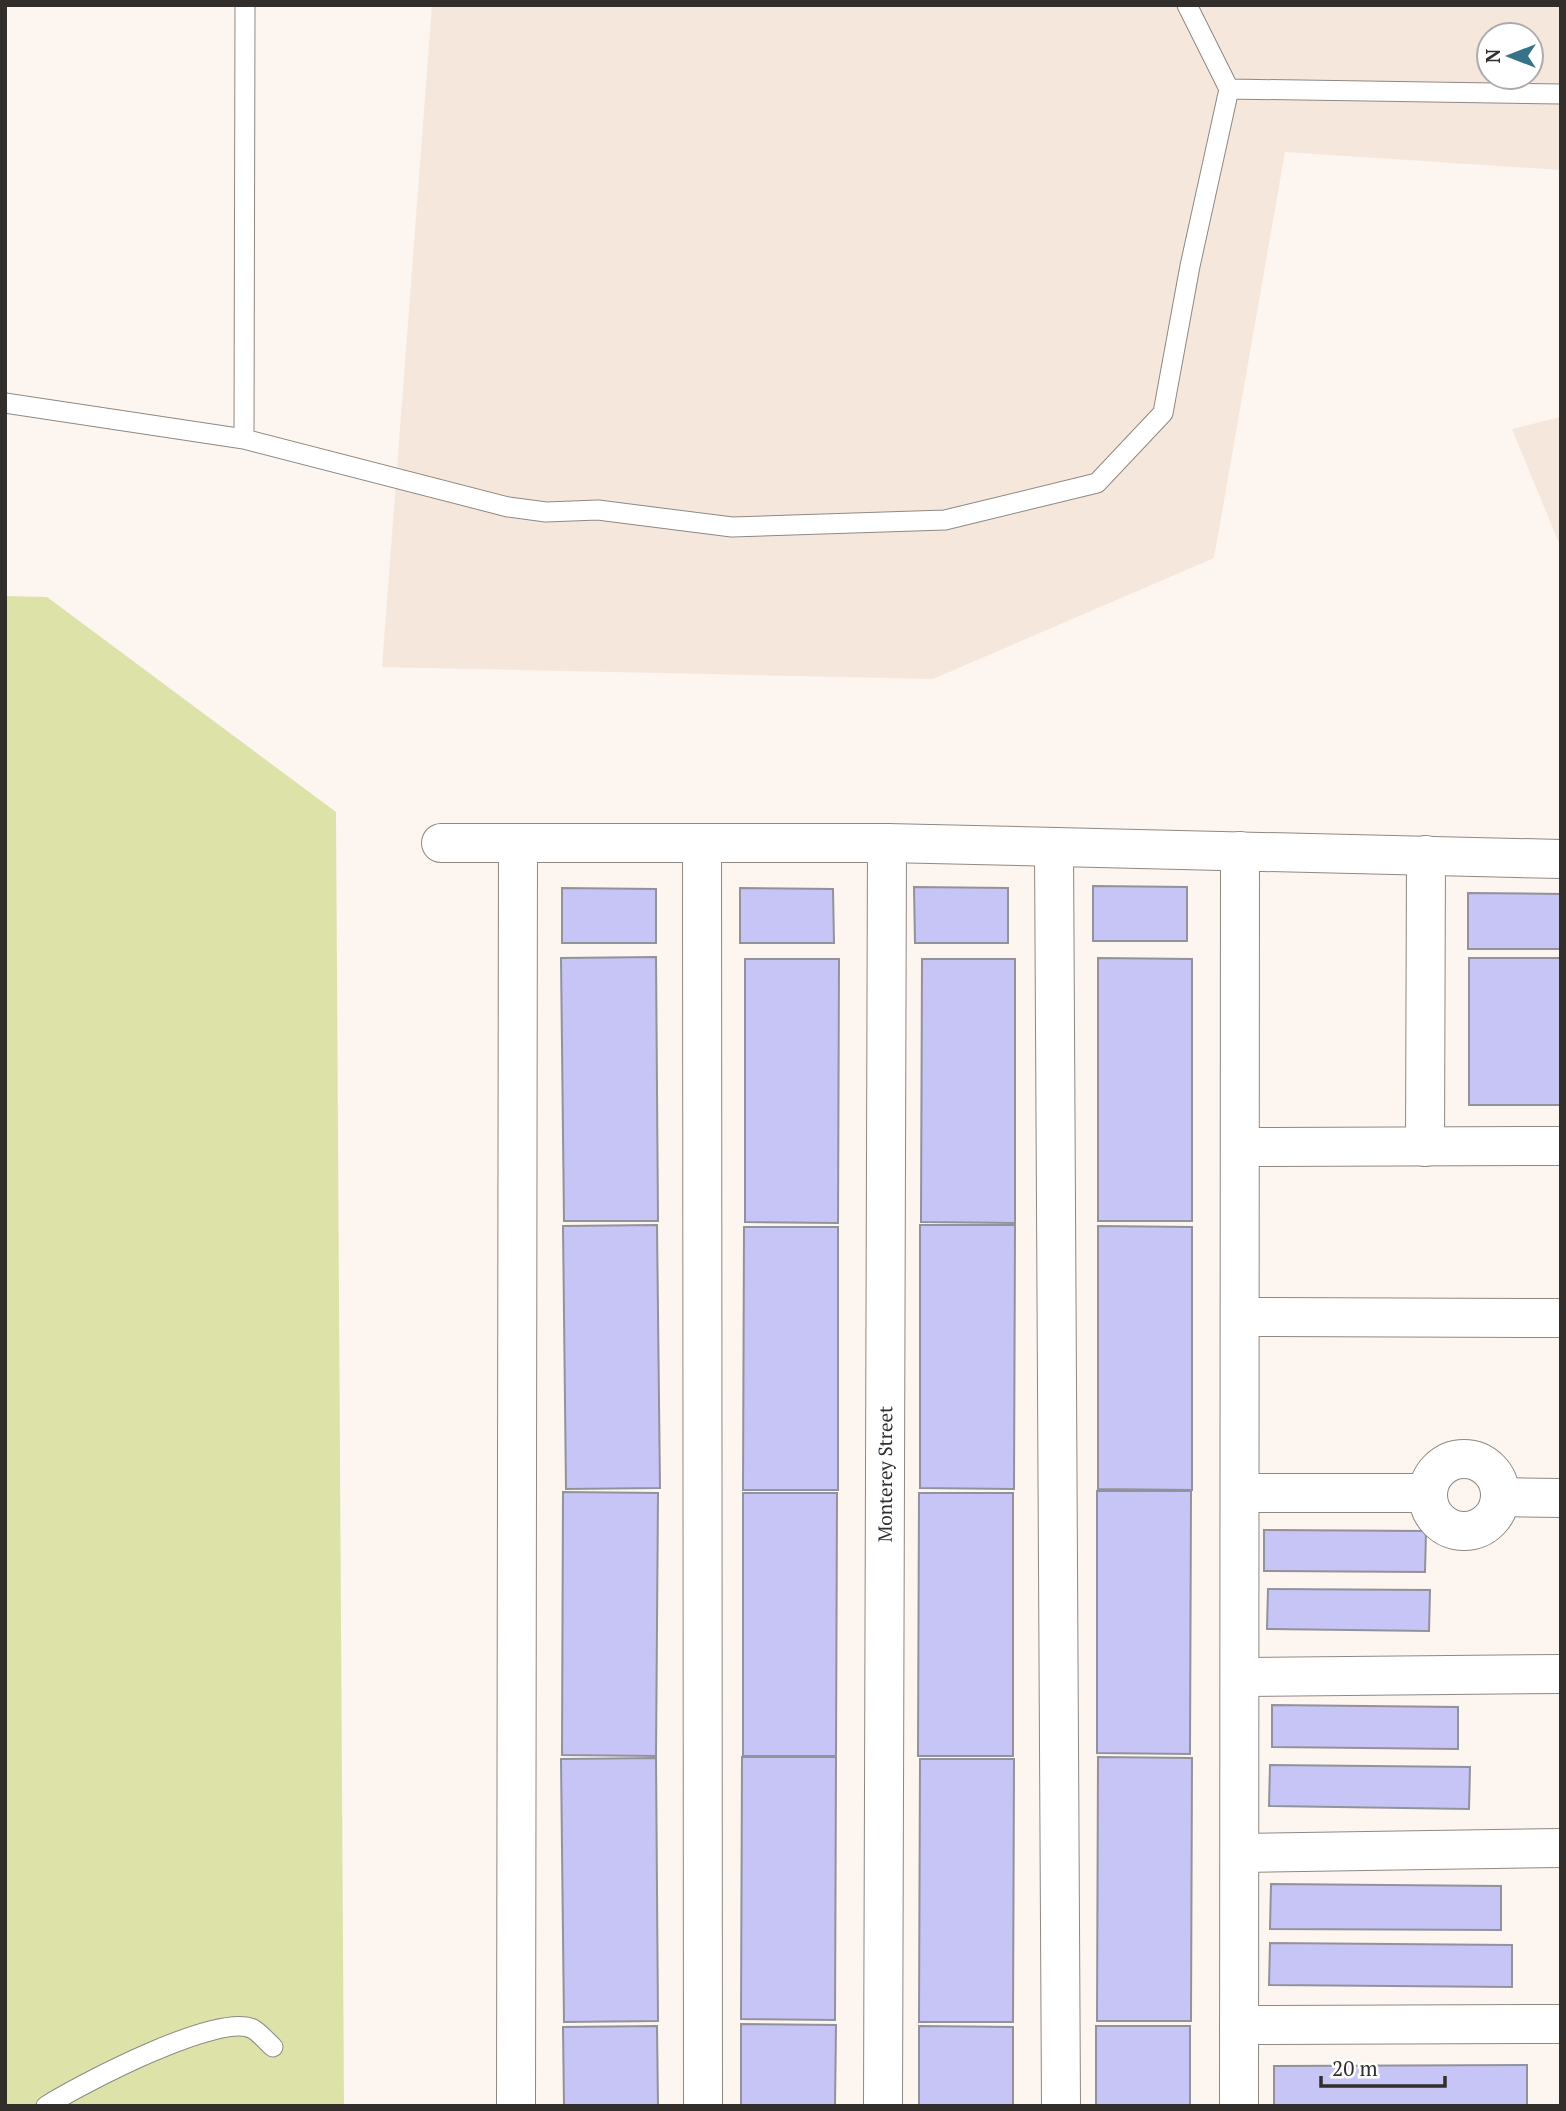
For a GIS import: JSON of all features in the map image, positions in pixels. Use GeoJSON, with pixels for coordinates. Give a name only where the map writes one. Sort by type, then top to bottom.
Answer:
{"type":"FeatureCollection","features":[{"type":"Feature","properties":{"kind":"street"},"geometry":{"type":"LineString","coordinates":[[441,843],[887,843],[1561,859]]}},
{"type":"Feature","properties":{"kind":"street","name":"Monterey Street"},"geometry":{"type":"LineString","coordinates":[[883,2106],[887,843]]}},
{"type":"Feature","properties":{"kind":"street"},"geometry":{"type":"LineString","coordinates":[[516,2106],[518,844]]}},
{"type":"Feature","properties":{"kind":"street"},"geometry":{"type":"LineString","coordinates":[[702,844],[703,2106]]}},
{"type":"Feature","properties":{"kind":"street"},"geometry":{"type":"LineString","coordinates":[[1054,847],[1061,2106]]}},
{"type":"Feature","properties":{"kind":"street"},"geometry":{"type":"LineString","coordinates":[[1239,2106],[1240,851]]}},
{"type":"Feature","properties":{"kind":"street"},"geometry":{"type":"LineString","coordinates":[[1425,1147],[1426,855]]}},
{"type":"Feature","properties":{"kind":"street"},"geometry":{"type":"LineString","coordinates":[[1240,1147],[1561,1146]]}},
{"type":"Feature","properties":{"kind":"street"},"geometry":{"type":"LineString","coordinates":[[1240,1317],[1561,1318]]}},
{"type":"Feature","properties":{"kind":"street"},"geometry":{"type":"LineString","coordinates":[[1240,1493],[1427,1493],[1434,1518],[1456,1531],[1480,1529],[1497,1510],[1500,1497],[1561,1498]]}},
{"type":"Feature","properties":{"kind":"street"},"geometry":{"type":"LineString","coordinates":[[1240,1676],[1561,1674]]}},
{"type":"Feature","properties":{"kind":"street"},"geometry":{"type":"LineString","coordinates":[[1240,1853],[1561,1849]]}},
{"type":"Feature","properties":{"kind":"street"},"geometry":{"type":"LineString","coordinates":[[1239,2025],[1561,2024]]}},
{"type":"Feature","properties":{"kind":"lane"},"geometry":{"type":"LineString","coordinates":[[244,439],[245,5]]}},
{"type":"Feature","properties":{"kind":"lane"},"geometry":{"type":"LineString","coordinates":[[5,402],[244,439],[508,507],[546,512],[598,510],[732,527],[945,520],[1097,483],[1163,413],[1190,266],[1229,89],[1187,5]]}},
{"type":"Feature","properties":{"kind":"lane"},"geometry":{"type":"LineString","coordinates":[[1229,89],[1561,94]]}},
{"type":"Feature","properties":{"kind":"lane"},"geometry":{"type":"LineString","coordinates":[[46,2106],[79,2085],[177,2042],[224,2026],[252,2028],[273,2047]]}},
{"type":"Feature","properties":{"kind":"shaded area"},"geometry":{"type":"Polygon","coordinates":[[[432,5],[1561,5],[1561,170],[1285,152],[1214,558],[933,679],[382,667],[432,5]]]}},
{"type":"Feature","properties":{"kind":"shaded area"},"geometry":{"type":"Polygon","coordinates":[[[1561,417],[1561,548],[1512,429],[1561,417]]]}},
{"type":"Feature","properties":{"kind":"green space"},"geometry":{"type":"Polygon","coordinates":[[[5,596],[47,597],[336,812],[344,2106],[5,2106],[5,596]]]}},
{"type":"Feature","properties":{"kind":"building"},"geometry":{"type":"Polygon","coordinates":[[[1093,886],[1187,887],[1187,941],[1093,941],[1093,886]]]}},
{"type":"Feature","properties":{"kind":"building"},"geometry":{"type":"Polygon","coordinates":[[[914,887],[1008,888],[1008,943],[915,943],[914,887]]]}},
{"type":"Feature","properties":{"kind":"building"},"geometry":{"type":"Polygon","coordinates":[[[562,888],[656,889],[656,943],[562,943],[562,888]]]}},
{"type":"Feature","properties":{"kind":"building"},"geometry":{"type":"Polygon","coordinates":[[[740,888],[833,889],[834,943],[740,943],[740,888]]]}},
{"type":"Feature","properties":{"kind":"building"},"geometry":{"type":"Polygon","coordinates":[[[1468,893],[1561,894],[1561,949],[1468,949],[1468,893]]]}},
{"type":"Feature","properties":{"kind":"building"},"geometry":{"type":"Polygon","coordinates":[[[656,957],[658,1221],[564,1221],[561,958],[656,957]]]}},
{"type":"Feature","properties":{"kind":"building"},"geometry":{"type":"Polygon","coordinates":[[[1098,958],[1192,959],[1192,1221],[1098,1221],[1098,958]]]}},
{"type":"Feature","properties":{"kind":"building"},"geometry":{"type":"Polygon","coordinates":[[[1469,958],[1561,958],[1561,1105],[1469,1105],[1469,958]]]}},
{"type":"Feature","properties":{"kind":"building"},"geometry":{"type":"Polygon","coordinates":[[[745,959],[839,959],[838,1223],[745,1222],[745,959]]]}},
{"type":"Feature","properties":{"kind":"building"},"geometry":{"type":"Polygon","coordinates":[[[922,959],[1015,959],[1015,1223],[921,1222],[922,959]]]}},
{"type":"Feature","properties":{"kind":"building"},"geometry":{"type":"Polygon","coordinates":[[[657,1225],[660,1488],[566,1489],[563,1226],[657,1225]]]}},
{"type":"Feature","properties":{"kind":"building"},"geometry":{"type":"Polygon","coordinates":[[[920,1225],[1015,1225],[1014,1489],[920,1488],[920,1225]]]}},
{"type":"Feature","properties":{"kind":"building"},"geometry":{"type":"Polygon","coordinates":[[[1098,1226],[1192,1227],[1192,1490],[1098,1489],[1098,1226]]]}},
{"type":"Feature","properties":{"kind":"building"},"geometry":{"type":"Polygon","coordinates":[[[744,1227],[838,1227],[838,1490],[743,1490],[744,1227]]]}},
{"type":"Feature","properties":{"kind":"building"},"geometry":{"type":"Polygon","coordinates":[[[1097,1491],[1191,1491],[1190,1754],[1097,1753],[1097,1491]]]}},
{"type":"Feature","properties":{"kind":"building"},"geometry":{"type":"Polygon","coordinates":[[[563,1492],[658,1493],[656,1756],[562,1755],[563,1492]]]}},
{"type":"Feature","properties":{"kind":"building"},"geometry":{"type":"Polygon","coordinates":[[[743,1493],[837,1493],[836,1756],[743,1756],[743,1493]]]}},
{"type":"Feature","properties":{"kind":"building"},"geometry":{"type":"Polygon","coordinates":[[[919,1493],[1013,1493],[1013,1756],[918,1756],[919,1493]]]}},
{"type":"Feature","properties":{"kind":"building"},"geometry":{"type":"Polygon","coordinates":[[[1264,1530],[1426,1531],[1425,1572],[1264,1571],[1264,1530]]]}},
{"type":"Feature","properties":{"kind":"building"},"geometry":{"type":"Polygon","coordinates":[[[1268,1589],[1430,1590],[1429,1631],[1267,1629],[1268,1589]]]}},
{"type":"Feature","properties":{"kind":"building"},"geometry":{"type":"Polygon","coordinates":[[[1272,1705],[1458,1707],[1458,1749],[1272,1747],[1272,1705]]]}},
{"type":"Feature","properties":{"kind":"building"},"geometry":{"type":"Polygon","coordinates":[[[742,1757],[836,1757],[835,2020],[741,2019],[742,1757]]]}},
{"type":"Feature","properties":{"kind":"building"},"geometry":{"type":"Polygon","coordinates":[[[1098,1757],[1192,1758],[1191,2021],[1097,2021],[1098,1757]]]}},
{"type":"Feature","properties":{"kind":"building"},"geometry":{"type":"Polygon","coordinates":[[[656,1758],[658,2021],[564,2022],[561,1759],[656,1758]]]}},
{"type":"Feature","properties":{"kind":"building"},"geometry":{"type":"Polygon","coordinates":[[[920,1759],[1014,1759],[1013,2022],[919,2022],[920,1759]]]}},
{"type":"Feature","properties":{"kind":"building"},"geometry":{"type":"Polygon","coordinates":[[[1270,1765],[1470,1767],[1469,1809],[1269,1806],[1270,1765]]]}},
{"type":"Feature","properties":{"kind":"building"},"geometry":{"type":"Polygon","coordinates":[[[1271,1884],[1501,1886],[1501,1930],[1270,1929],[1271,1884]]]}},
{"type":"Feature","properties":{"kind":"building"},"geometry":{"type":"Polygon","coordinates":[[[1270,1943],[1512,1945],[1512,1987],[1269,1985],[1270,1943]]]}},
{"type":"Feature","properties":{"kind":"building"},"geometry":{"type":"Polygon","coordinates":[[[741,2024],[836,2025],[835,2106],[741,2106],[741,2024]]]}},
{"type":"Feature","properties":{"kind":"building"},"geometry":{"type":"Polygon","coordinates":[[[657,2026],[658,2106],[564,2106],[563,2027],[657,2026]]]}},
{"type":"Feature","properties":{"kind":"building"},"geometry":{"type":"Polygon","coordinates":[[[919,2026],[1013,2027],[1013,2106],[919,2106],[919,2026]]]}},
{"type":"Feature","properties":{"kind":"building"},"geometry":{"type":"Polygon","coordinates":[[[1096,2026],[1190,2026],[1190,2106],[1096,2106],[1096,2026]]]}},
{"type":"Feature","properties":{"kind":"building"},"geometry":{"type":"Polygon","coordinates":[[[1527,2065],[1527,2106],[1274,2106],[1274,2066],[1527,2065]]]}}]}
